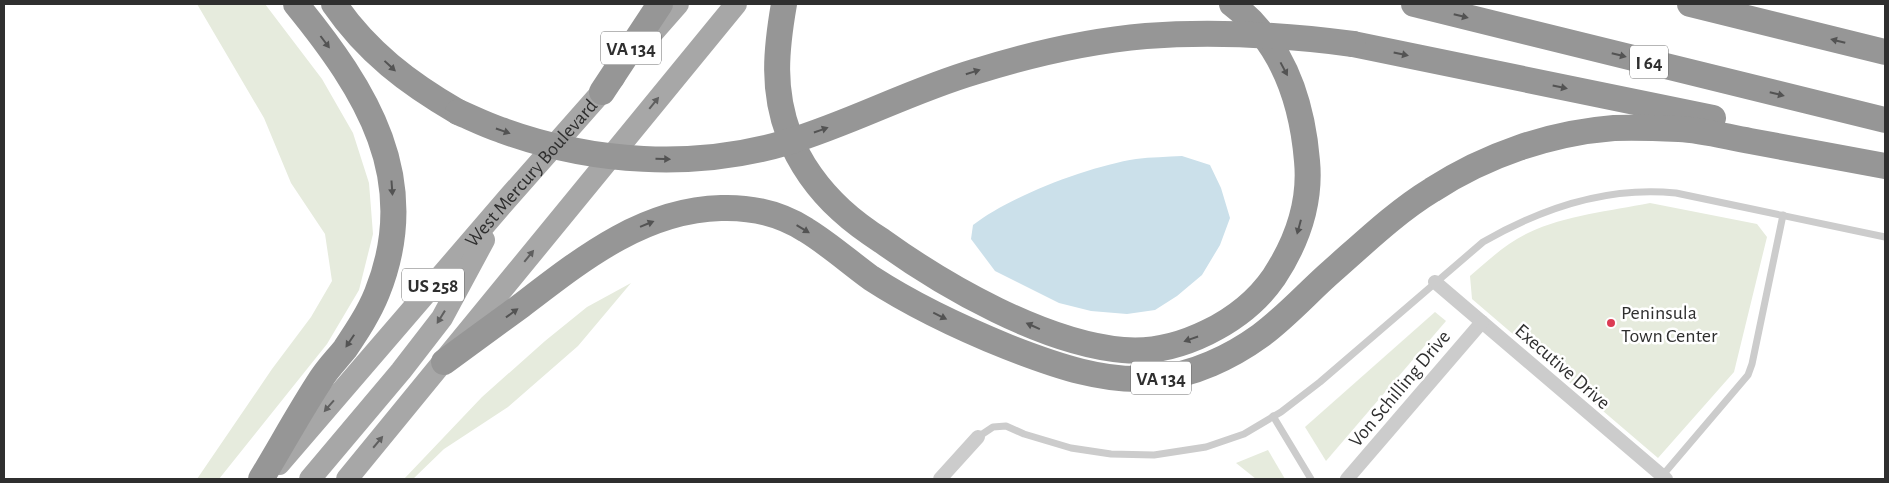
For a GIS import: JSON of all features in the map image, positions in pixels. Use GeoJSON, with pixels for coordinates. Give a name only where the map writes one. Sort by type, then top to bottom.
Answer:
{"type":"FeatureCollection","features":[{"type":"Feature","properties":{"kind":"highway"},"geometry":{"type":"LineString","coordinates":[[261,479],[322,377],[362,324],[385,269],[391,243],[393,216],[393,184],[391,174],[384,146],[368,109],[346,70],[296,4]]}},
{"type":"Feature","properties":{"kind":"highway"},"geometry":{"type":"LineString","coordinates":[[334,4],[347,22],[397,72],[458,112],[500,130],[543,143],[601,155],[651,159],[713,157],[787,142],[973,72],[1078,46],[1144,36],[1217,34],[1314,39],[1354,44],[1885,155]]}},
{"type":"Feature","properties":{"kind":"highway","name":"VA 134"},"geometry":{"type":"LineString","coordinates":[[602,92],[660,4]]}},
{"type":"Feature","properties":{"kind":"highway"},"geometry":{"type":"LineString","coordinates":[[784,4],[778,39],[776,73],[780,105],[789,135],[798,155],[821,189],[841,210],[904,257],[983,303],[1040,329],[1089,345],[1126,350],[1158,348],[1192,339],[1222,325],[1248,306],[1268,286],[1285,260],[1297,236],[1305,205],[1308,174],[1306,147],[1296,96],[1286,71],[1268,41],[1252,22],[1232,4]]}},
{"type":"Feature","properties":{"kind":"highway","name":"I 64"},"geometry":{"type":"LineString","coordinates":[[1414,4],[1885,120]]}},
{"type":"Feature","properties":{"kind":"highway"},"geometry":{"type":"LineString","coordinates":[[1690,4],[1885,52]]}},
{"type":"Feature","properties":{"kind":"highway","name":"VA 134"},"geometry":{"type":"LineString","coordinates":[[444,362],[574,266],[610,242],[660,218],[700,209],[736,208],[762,212],[784,219],[805,230],[874,279],[927,310],[979,335],[1022,352],[1085,372],[1125,379],[1158,378],[1190,372],[1225,357],[1260,336],[1362,244],[1432,190],[1470,168],[1507,152],[1548,139],[1615,128],[1683,129],[1885,166]]}},
{"type":"Feature","properties":{"kind":"main road","name":"West Mercury Boulevard"},"geometry":{"type":"LineString","coordinates":[[266,479],[678,4]]}},
{"type":"Feature","properties":{"kind":"main road","name":"US 258"},"geometry":{"type":"LineString","coordinates":[[347,479],[736,4]]}},
{"type":"Feature","properties":{"kind":"main road"},"geometry":{"type":"LineString","coordinates":[[310,479],[401,371],[442,318],[508,198]]}},
{"type":"Feature","properties":{"kind":"street","name":"Executive Drive"},"geometry":{"type":"LineString","coordinates":[[1435,282],[1663,478]]}},
{"type":"Feature","properties":{"kind":"street","name":"Von Schilling Drive"},"geometry":{"type":"LineString","coordinates":[[1348,479],[1482,322]]}},
{"type":"Feature","properties":{"kind":"street"},"geometry":{"type":"LineString","coordinates":[[940,479],[978,437]]}},
{"type":"Feature","properties":{"kind":"lane"},"geometry":{"type":"LineString","coordinates":[[978,437],[993,427],[1006,426],[1024,434],[1071,448],[1111,454],[1154,455],[1206,447],[1244,434],[1273,416],[1320,382],[1483,242],[1506,228],[1566,204],[1596,197],[1626,192],[1653,191],[1676,193],[1885,237]]}},
{"type":"Feature","properties":{"kind":"lane"},"geometry":{"type":"LineString","coordinates":[[1663,478],[1748,375],[1783,215]]}},
{"type":"Feature","properties":{"kind":"lane"},"geometry":{"type":"LineString","coordinates":[[1273,416],[1311,479]]}},
{"type":"Feature","properties":{"kind":"shaded area"},"geometry":{"type":"Polygon","coordinates":[[[197,4],[265,4],[322,79],[353,133],[369,183],[373,234],[359,290],[327,344],[219,479],[197,479],[272,369],[311,317],[332,281],[325,234],[291,183],[264,118],[197,4]]]}},
{"type":"Feature","properties":{"kind":"shaded area"},"geometry":{"type":"Polygon","coordinates":[[[1650,203],[1757,224],[1767,237],[1734,372],[1658,458],[1472,299],[1470,276],[1512,242],[1528,233],[1557,222],[1588,214],[1650,203]]]}},
{"type":"Feature","properties":{"kind":"shaded area"},"geometry":{"type":"Polygon","coordinates":[[[631,283],[578,346],[508,407],[444,449],[413,479],[404,479],[482,397],[545,341],[587,307],[631,283]]]}},
{"type":"Feature","properties":{"kind":"shaded area"},"geometry":{"type":"Polygon","coordinates":[[[1435,312],[1446,321],[1326,461],[1305,427],[1435,312]]]}},
{"type":"Feature","properties":{"kind":"shaded area"},"geometry":{"type":"Polygon","coordinates":[[[1268,450],[1285,479],[1256,479],[1236,463],[1268,450]]]}},
{"type":"Feature","properties":{"kind":"water"},"geometry":{"type":"Polygon","coordinates":[[[1182,156],[1210,165],[1221,188],[1230,218],[1220,245],[1202,275],[1177,296],[1155,310],[1127,314],[1091,311],[1059,303],[995,271],[971,239],[973,225],[989,214],[1008,203],[1051,184],[1096,168],[1117,163],[1142,158],[1182,156]]]}},
{"type":"Feature","properties":{"kind":"place","name":"Peninsula Town Center"},"geometry":{"type":"Point","coordinates":[1611,323]}}]}
